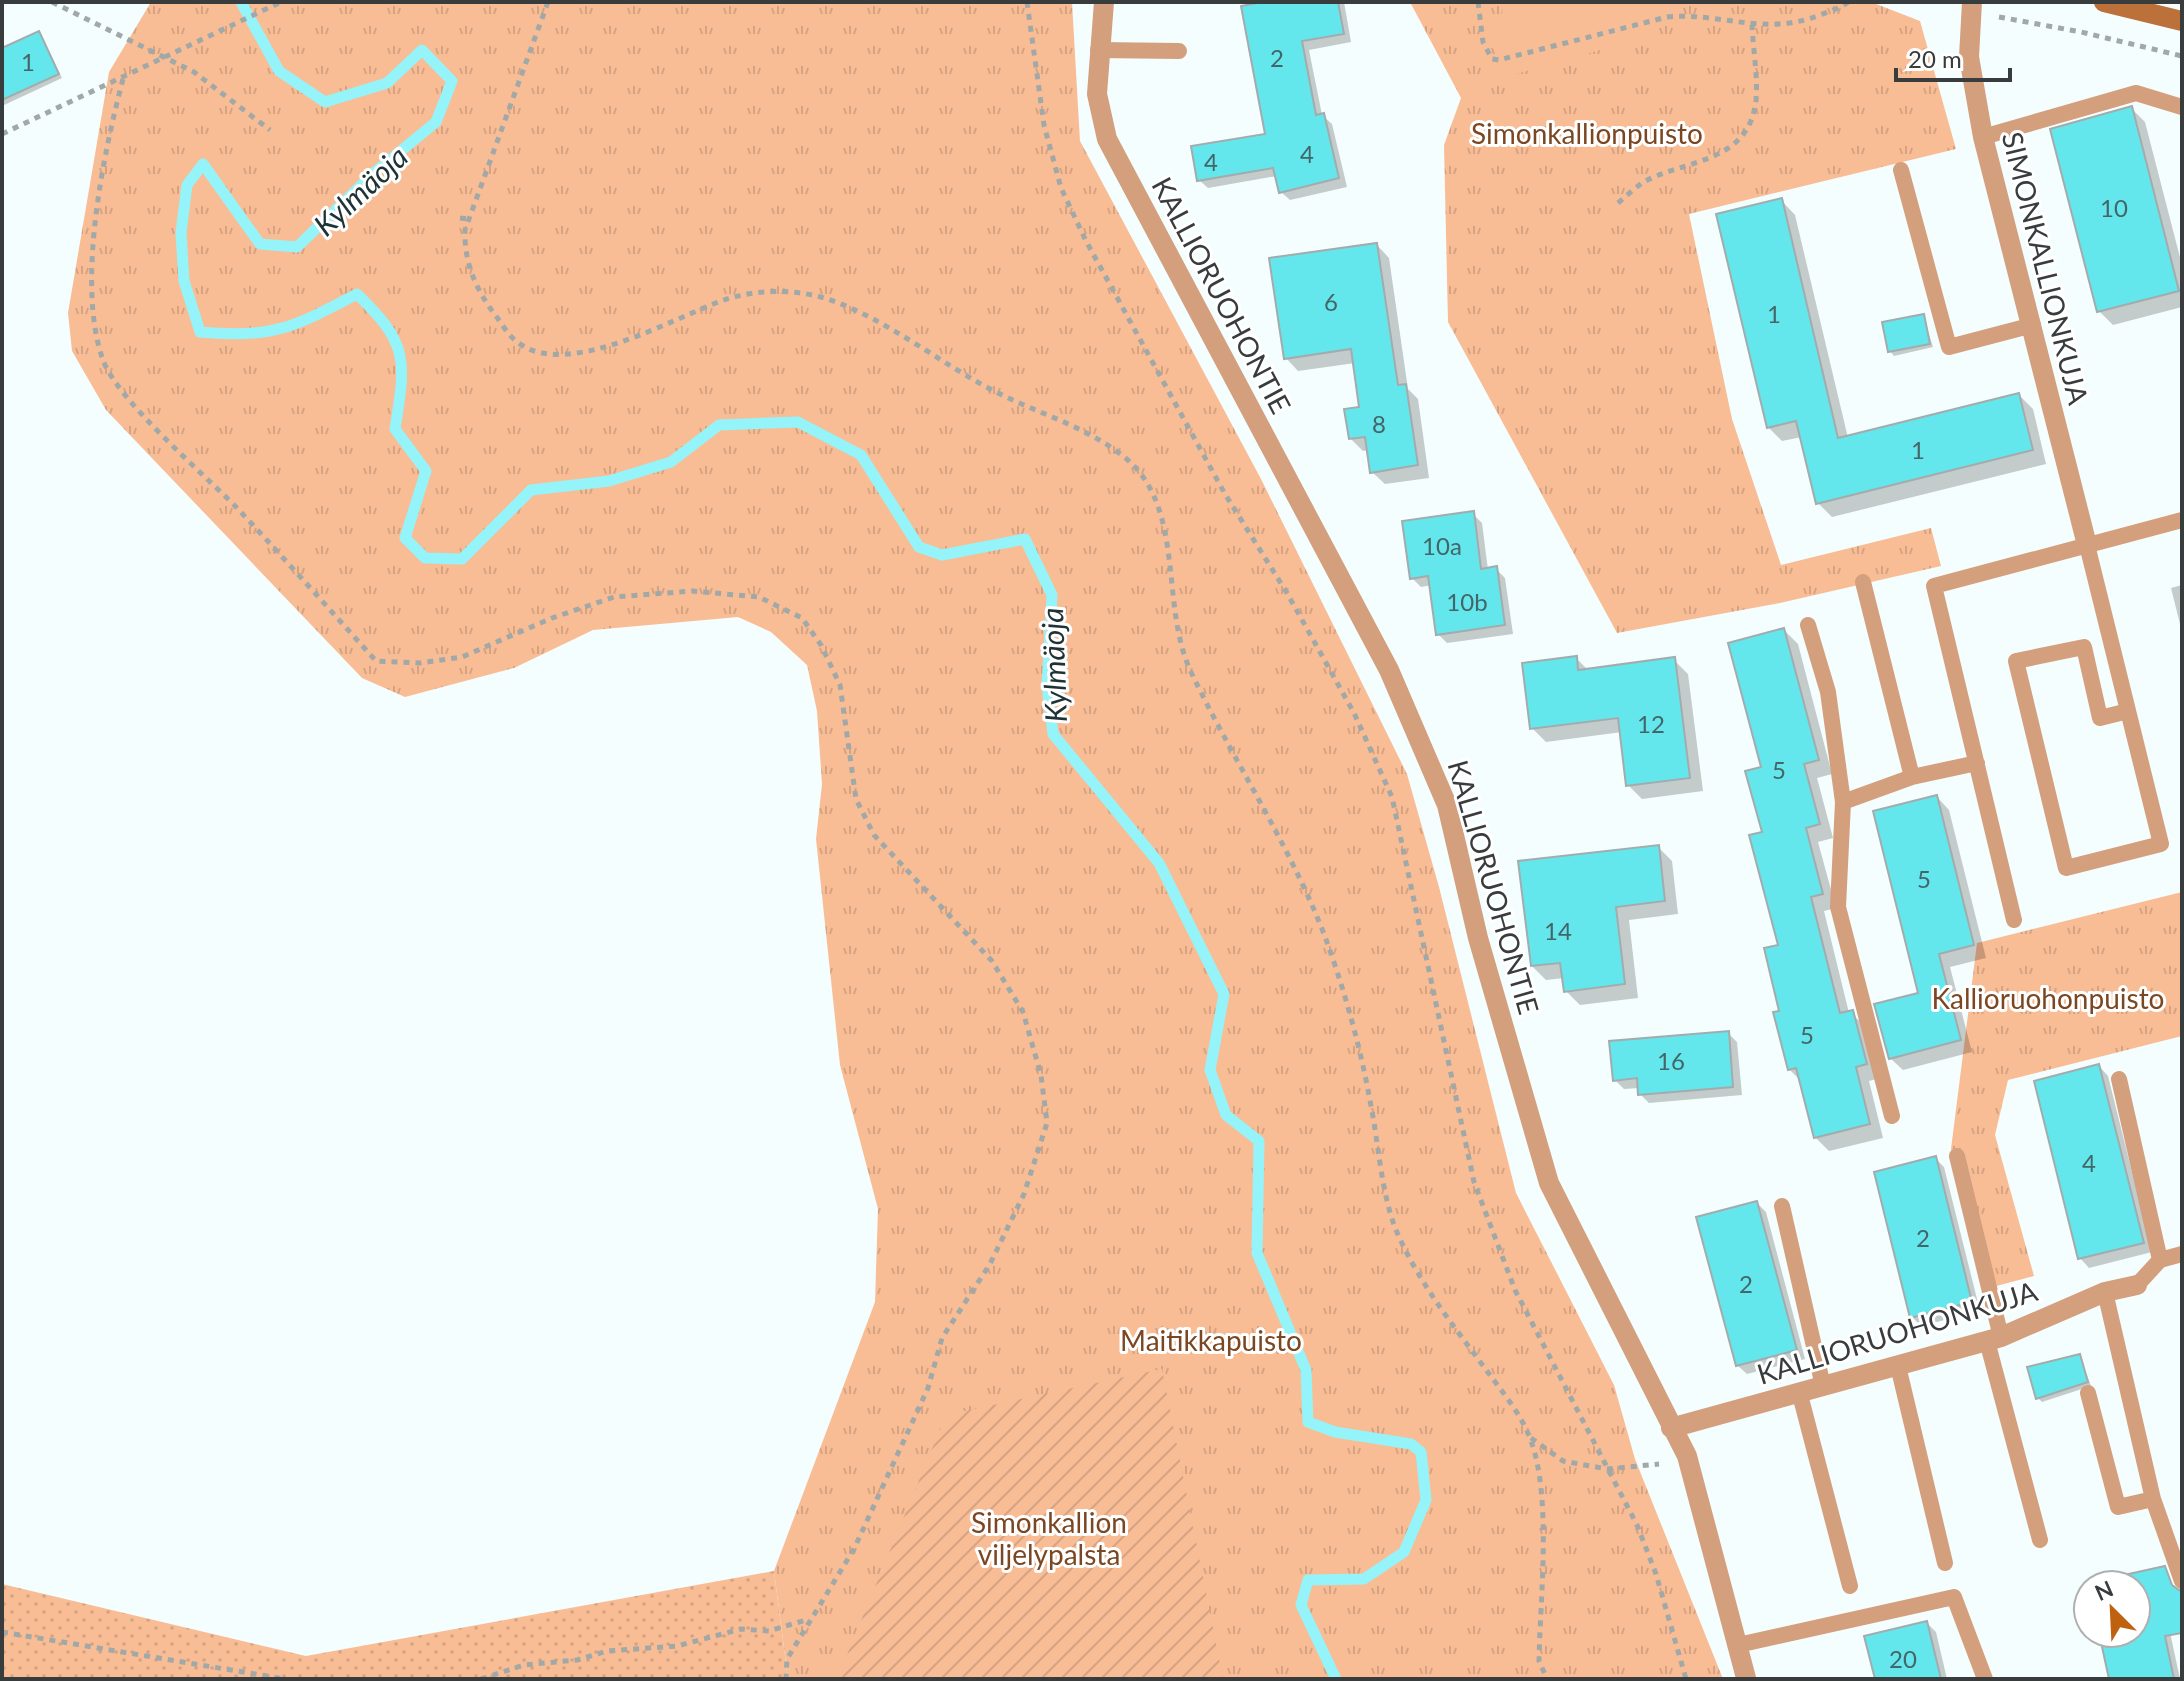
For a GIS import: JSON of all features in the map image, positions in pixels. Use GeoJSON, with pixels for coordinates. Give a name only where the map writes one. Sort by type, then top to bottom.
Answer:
{"type":"FeatureCollection","features":[{"type":"Feature","properties":{"kind":"main road"},"geometry":{"type":"LineString","coordinates":[[2104,2],[2182,21]]}},
{"type":"Feature","properties":{"kind":"street","name":"KALLIORUOHONTIE"},"geometry":{"type":"LineString","coordinates":[[1104,2],[1097,94],[1107,139],[1375,642],[1420,738],[1447,805],[1478,938],[1549,1183],[1671,1428],[1694,1455],[1736,1613],[1738,1645],[1746,1678]]}},
{"type":"Feature","properties":{"kind":"street","name":"SIMONKALLIONKUJA"},"geometry":{"type":"LineString","coordinates":[[1971,7],[1969,57],[1983,137],[2087,545]]}},
{"type":"Feature","properties":{"kind":"street","name":"KALLIORUOHONKUJA"},"geometry":{"type":"LineString","coordinates":[[1671,1428],[1994,1339],[2105,1292],[2137,1285]]}},
{"type":"Feature","properties":{"kind":"lane"},"geometry":{"type":"LineString","coordinates":[[1098,50],[1179,51]]}},
{"type":"Feature","properties":{"kind":"lane"},"geometry":{"type":"LineString","coordinates":[[1983,137],[2136,93],[2182,107]]}},
{"type":"Feature","properties":{"kind":"lane"},"geometry":{"type":"LineString","coordinates":[[1901,170],[1949,347],[2033,325]]}},
{"type":"Feature","properties":{"kind":"lane"},"geometry":{"type":"LineString","coordinates":[[2014,920],[1934,586],[2182,520]]}},
{"type":"Feature","properties":{"kind":"lane"},"geometry":{"type":"LineString","coordinates":[[2087,545],[2161,844],[2066,868],[2016,661],[2084,647],[2100,718],[2128,711]]}},
{"type":"Feature","properties":{"kind":"lane"},"geometry":{"type":"LineString","coordinates":[[1863,582],[1912,777]]}},
{"type":"Feature","properties":{"kind":"lane"},"geometry":{"type":"LineString","coordinates":[[1808,625],[1828,692],[1843,802],[1838,907],[1892,1116]]}},
{"type":"Feature","properties":{"kind":"lane"},"geometry":{"type":"LineString","coordinates":[[1843,802],[1912,777],[1977,763]]}},
{"type":"Feature","properties":{"kind":"lane"},"geometry":{"type":"LineString","coordinates":[[2119,1079],[2160,1260]]}},
{"type":"Feature","properties":{"kind":"lane"},"geometry":{"type":"LineString","coordinates":[[1957,1156],[1994,1339],[2040,1540]]}},
{"type":"Feature","properties":{"kind":"lane"},"geometry":{"type":"LineString","coordinates":[[1782,1206],[1823,1386]]}},
{"type":"Feature","properties":{"kind":"lane"},"geometry":{"type":"LineString","coordinates":[[2137,1285],[2160,1260],[2182,1254]]}},
{"type":"Feature","properties":{"kind":"lane"},"geometry":{"type":"LineString","coordinates":[[2105,1292],[2153,1499],[2182,1581]]}},
{"type":"Feature","properties":{"kind":"lane"},"geometry":{"type":"LineString","coordinates":[[1898,1366],[1945,1563]]}},
{"type":"Feature","properties":{"kind":"lane"},"geometry":{"type":"LineString","coordinates":[[1799,1391],[1850,1586]]}},
{"type":"Feature","properties":{"kind":"lane"},"geometry":{"type":"LineString","coordinates":[[2088,1393],[2118,1507],[2153,1499]]}},
{"type":"Feature","properties":{"kind":"lane"},"geometry":{"type":"LineString","coordinates":[[1738,1645],[1954,1597],[1985,1679]]}},
{"type":"Feature","properties":{"kind":"path"},"geometry":{"type":"LineString","coordinates":[[52,2],[194,72],[270,130]]}},
{"type":"Feature","properties":{"kind":"path"},"geometry":{"type":"LineString","coordinates":[[2,134],[281,2]]}},
{"type":"Feature","properties":{"kind":"path"},"geometry":{"type":"LineString","coordinates":[[548,2],[468,219],[465,248],[478,289],[516,341],[538,352],[591,353],[728,298],[773,290],[819,297],[891,330],[999,394],[1079,428],[1139,470],[1153,492],[1161,518],[1176,620],[1187,663],[1255,790],[1324,934],[1366,1079],[1393,1223],[1418,1277],[1515,1410],[1531,1438],[1539,1470],[1541,1499],[1539,1661],[1547,1679]]}},
{"type":"Feature","properties":{"kind":"path"},"geometry":{"type":"LineString","coordinates":[[1027,2],[1044,125],[1061,188],[1086,241],[1225,494],[1287,593],[1354,713],[1392,797],[1474,1182],[1515,1290],[1637,1525],[1656,1574],[1686,1679]]}},
{"type":"Feature","properties":{"kind":"path"},"geometry":{"type":"LineString","coordinates":[[1478,2],[1483,42],[1492,59],[1499,60],[1667,17],[1686,15],[1752,25],[1787,24],[1848,2]]}},
{"type":"Feature","properties":{"kind":"path"},"geometry":{"type":"LineString","coordinates":[[1971,7],[2182,56]]}},
{"type":"Feature","properties":{"kind":"path"},"geometry":{"type":"LineString","coordinates":[[1618,203],[1643,183],[1700,164],[1737,140],[1752,116],[1756,99],[1752,25]]}},
{"type":"Feature","properties":{"kind":"path"},"geometry":{"type":"LineString","coordinates":[[123,79],[109,133],[95,235],[92,307],[104,362],[133,404],[237,509],[376,661],[420,663],[462,657],[552,618],[614,597],[692,591],[759,597],[802,618],[821,645],[840,685],[856,799],[874,835],[992,961],[1023,1012],[1041,1075],[1047,1123],[1024,1194],[990,1264],[942,1338],[928,1388],[854,1549],[807,1620],[787,1659],[786,1679]]}},
{"type":"Feature","properties":{"kind":"path"},"geometry":{"type":"LineString","coordinates":[[460,218],[468,219]]}},
{"type":"Feature","properties":{"kind":"path"},"geometry":{"type":"LineString","coordinates":[[1531,1438],[1563,1461],[1607,1469],[1645,1468],[1694,1455]]}},
{"type":"Feature","properties":{"kind":"path"},"geometry":{"type":"LineString","coordinates":[[481,1679],[524,1665],[577,1660],[607,1651],[677,1646],[741,1629],[769,1631],[807,1620]]}},
{"type":"Feature","properties":{"kind":"path"},"geometry":{"type":"LineString","coordinates":[[2,1632],[285,1679]]}},
{"type":"Feature","properties":{"kind":"green space","name":"Maitikkapuisto"},"geometry":{"type":"Polygon","coordinates":[[[151,2],[1072,2],[1080,141],[1261,479],[1407,774],[1439,887],[1516,1193],[1614,1385],[1635,1459],[1723,1679],[788,1679],[774,1571],[875,1302],[878,1209],[840,1065],[816,839],[822,784],[817,711],[807,665],[771,632],[738,617],[593,630],[514,668],[405,697],[362,678],[106,410],[72,351],[68,313],[109,72],[151,2]]]}},
{"type":"Feature","properties":{"kind":"green space","name":"Simonkallionpuisto"},"geometry":{"type":"Polygon","coordinates":[[[1410,2],[1871,2],[1920,21],[1956,149],[1689,214],[1732,419],[1781,565],[1931,528],[1941,566],[1780,603],[1617,633],[1448,322],[1444,145],[1461,98],[1410,2]]]}},
{"type":"Feature","properties":{"kind":"green space"},"geometry":{"type":"Polygon","coordinates":[[[1504,2],[1663,2],[1656,34],[1502,78],[1496,47],[1504,2]]]}},
{"type":"Feature","properties":{"kind":"green space","name":"Kallioruohonpuisto"},"geometry":{"type":"Polygon","coordinates":[[[2182,892],[2182,1036],[2008,1080],[1995,1135],[2034,1276],[1985,1289],[1951,1149],[1977,943],[2182,892]]]}},
{"type":"Feature","properties":{"kind":"green space","name":"Simonkallion viljelypalsta"},"geometry":{"type":"Polygon","coordinates":[[[1162,1369],[1223,1679],[837,1679],[946,1415],[1162,1369]]]}},
{"type":"Feature","properties":{"kind":"green space"},"geometry":{"type":"Polygon","coordinates":[[[774,1571],[788,1679],[2,1679],[2,1584],[306,1656],[774,1571]]]}},
{"type":"Feature","properties":{"kind":"building"},"geometry":{"type":"Polygon","coordinates":[[[1263,2],[1338,2],[1344,34],[1302,41],[1316,115],[1324,113],[1339,178],[1279,193],[1273,168],[1197,181],[1191,146],[1265,134],[1241,6],[1263,2]]]}},
{"type":"Feature","properties":{"kind":"building"},"geometry":{"type":"Polygon","coordinates":[[[39,31],[59,74],[2,100],[2,48],[39,31]]]}},
{"type":"Feature","properties":{"kind":"building"},"geometry":{"type":"Polygon","coordinates":[[[2132,106],[2179,291],[2097,312],[2050,129],[2132,106]]]}},
{"type":"Feature","properties":{"kind":"building"},"geometry":{"type":"Polygon","coordinates":[[[1782,198],[1838,438],[2019,393],[2033,450],[1816,504],[1796,421],[1767,428],[1716,214],[1782,198]]]}},
{"type":"Feature","properties":{"kind":"building"},"geometry":{"type":"Polygon","coordinates":[[[1377,243],[1398,385],[1406,384],[1418,465],[1370,473],[1365,437],[1349,439],[1344,409],[1359,407],[1351,349],[1284,359],[1269,258],[1377,243]]]}},
{"type":"Feature","properties":{"kind":"building"},"geometry":{"type":"Polygon","coordinates":[[[1924,314],[1930,344],[1888,352],[1882,322],[1924,314]]]}},
{"type":"Feature","properties":{"kind":"building"},"geometry":{"type":"Polygon","coordinates":[[[1474,511],[1481,569],[1497,566],[1505,625],[1436,635],[1428,576],[1410,579],[1402,521],[1474,511]]]}},
{"type":"Feature","properties":{"kind":"building"},"geometry":{"type":"Polygon","coordinates":[[[1784,628],[1819,760],[1804,764],[1820,824],[1806,828],[1823,894],[1811,897],[1840,1013],[1853,1010],[1867,1064],[1856,1067],[1870,1124],[1814,1138],[1796,1068],[1788,1070],[1773,1012],[1779,1011],[1764,948],[1778,945],[1749,835],[1762,832],[1745,771],[1761,767],[1728,643],[1784,628]]]}},
{"type":"Feature","properties":{"kind":"building"},"geometry":{"type":"Polygon","coordinates":[[[1577,656],[1578,670],[1675,657],[1690,778],[1626,786],[1618,718],[1530,729],[1522,663],[1577,656]]]}},
{"type":"Feature","properties":{"kind":"building"},"geometry":{"type":"Polygon","coordinates":[[[1937,795],[1974,945],[1939,954],[1961,1040],[1889,1059],[1874,1004],[1918,993],[1873,811],[1937,795]]]}},
{"type":"Feature","properties":{"kind":"building"},"geometry":{"type":"Polygon","coordinates":[[[1659,845],[1665,901],[1616,907],[1625,984],[1564,992],[1560,963],[1531,966],[1518,861],[1659,845]]]}},
{"type":"Feature","properties":{"kind":"building"},"geometry":{"type":"Polygon","coordinates":[[[1729,1031],[1733,1087],[1638,1095],[1637,1078],[1613,1081],[1609,1041],[1729,1031]]]}},
{"type":"Feature","properties":{"kind":"building"},"geometry":{"type":"Polygon","coordinates":[[[2099,1064],[2144,1243],[2078,1259],[2034,1081],[2099,1064]]]}},
{"type":"Feature","properties":{"kind":"building"},"geometry":{"type":"Polygon","coordinates":[[[1936,1156],[1972,1302],[1910,1318],[1874,1172],[1936,1156]]]}},
{"type":"Feature","properties":{"kind":"building"},"geometry":{"type":"Polygon","coordinates":[[[1757,1201],[1797,1350],[1736,1366],[1696,1217],[1757,1201]]]}},
{"type":"Feature","properties":{"kind":"building"},"geometry":{"type":"Polygon","coordinates":[[[2080,1354],[2088,1382],[2036,1399],[2027,1367],[2080,1354]]]}},
{"type":"Feature","properties":{"kind":"building"},"geometry":{"type":"Polygon","coordinates":[[[2165,1566],[2172,1585],[2182,1592],[2182,1633],[2165,1636],[2174,1679],[2109,1679],[2102,1649],[2152,1649],[2151,1569],[2165,1566]]]}},
{"type":"Feature","properties":{"kind":"building"},"geometry":{"type":"Polygon","coordinates":[[[1927,1621],[1941,1679],[1875,1679],[1864,1636],[1927,1621]]]}},
{"type":"Feature","properties":{"kind":"waterway","name":"Kylmäoja"},"geometry":{"type":"LineString","coordinates":[[241,2],[279,71],[325,102],[387,83],[422,50],[452,81],[436,122],[375,172],[297,247],[260,244],[203,164],[187,185],[181,233],[184,281],[200,332],[246,334],[282,328],[357,294],[386,326],[395,340],[402,369],[395,429],[426,471],[405,538],[425,558],[462,559],[531,490],[609,481],[671,462],[719,425],[798,422],[861,455],[919,547],[942,555],[1025,539],[1052,595],[1047,686],[1053,734],[1159,863],[1224,994],[1210,1070],[1226,1115],[1259,1141],[1257,1253],[1306,1370],[1308,1422],[1335,1432],[1411,1444],[1421,1452],[1426,1500],[1404,1552],[1364,1579],[1308,1580],[1301,1605],[1336,1679]]}}]}
